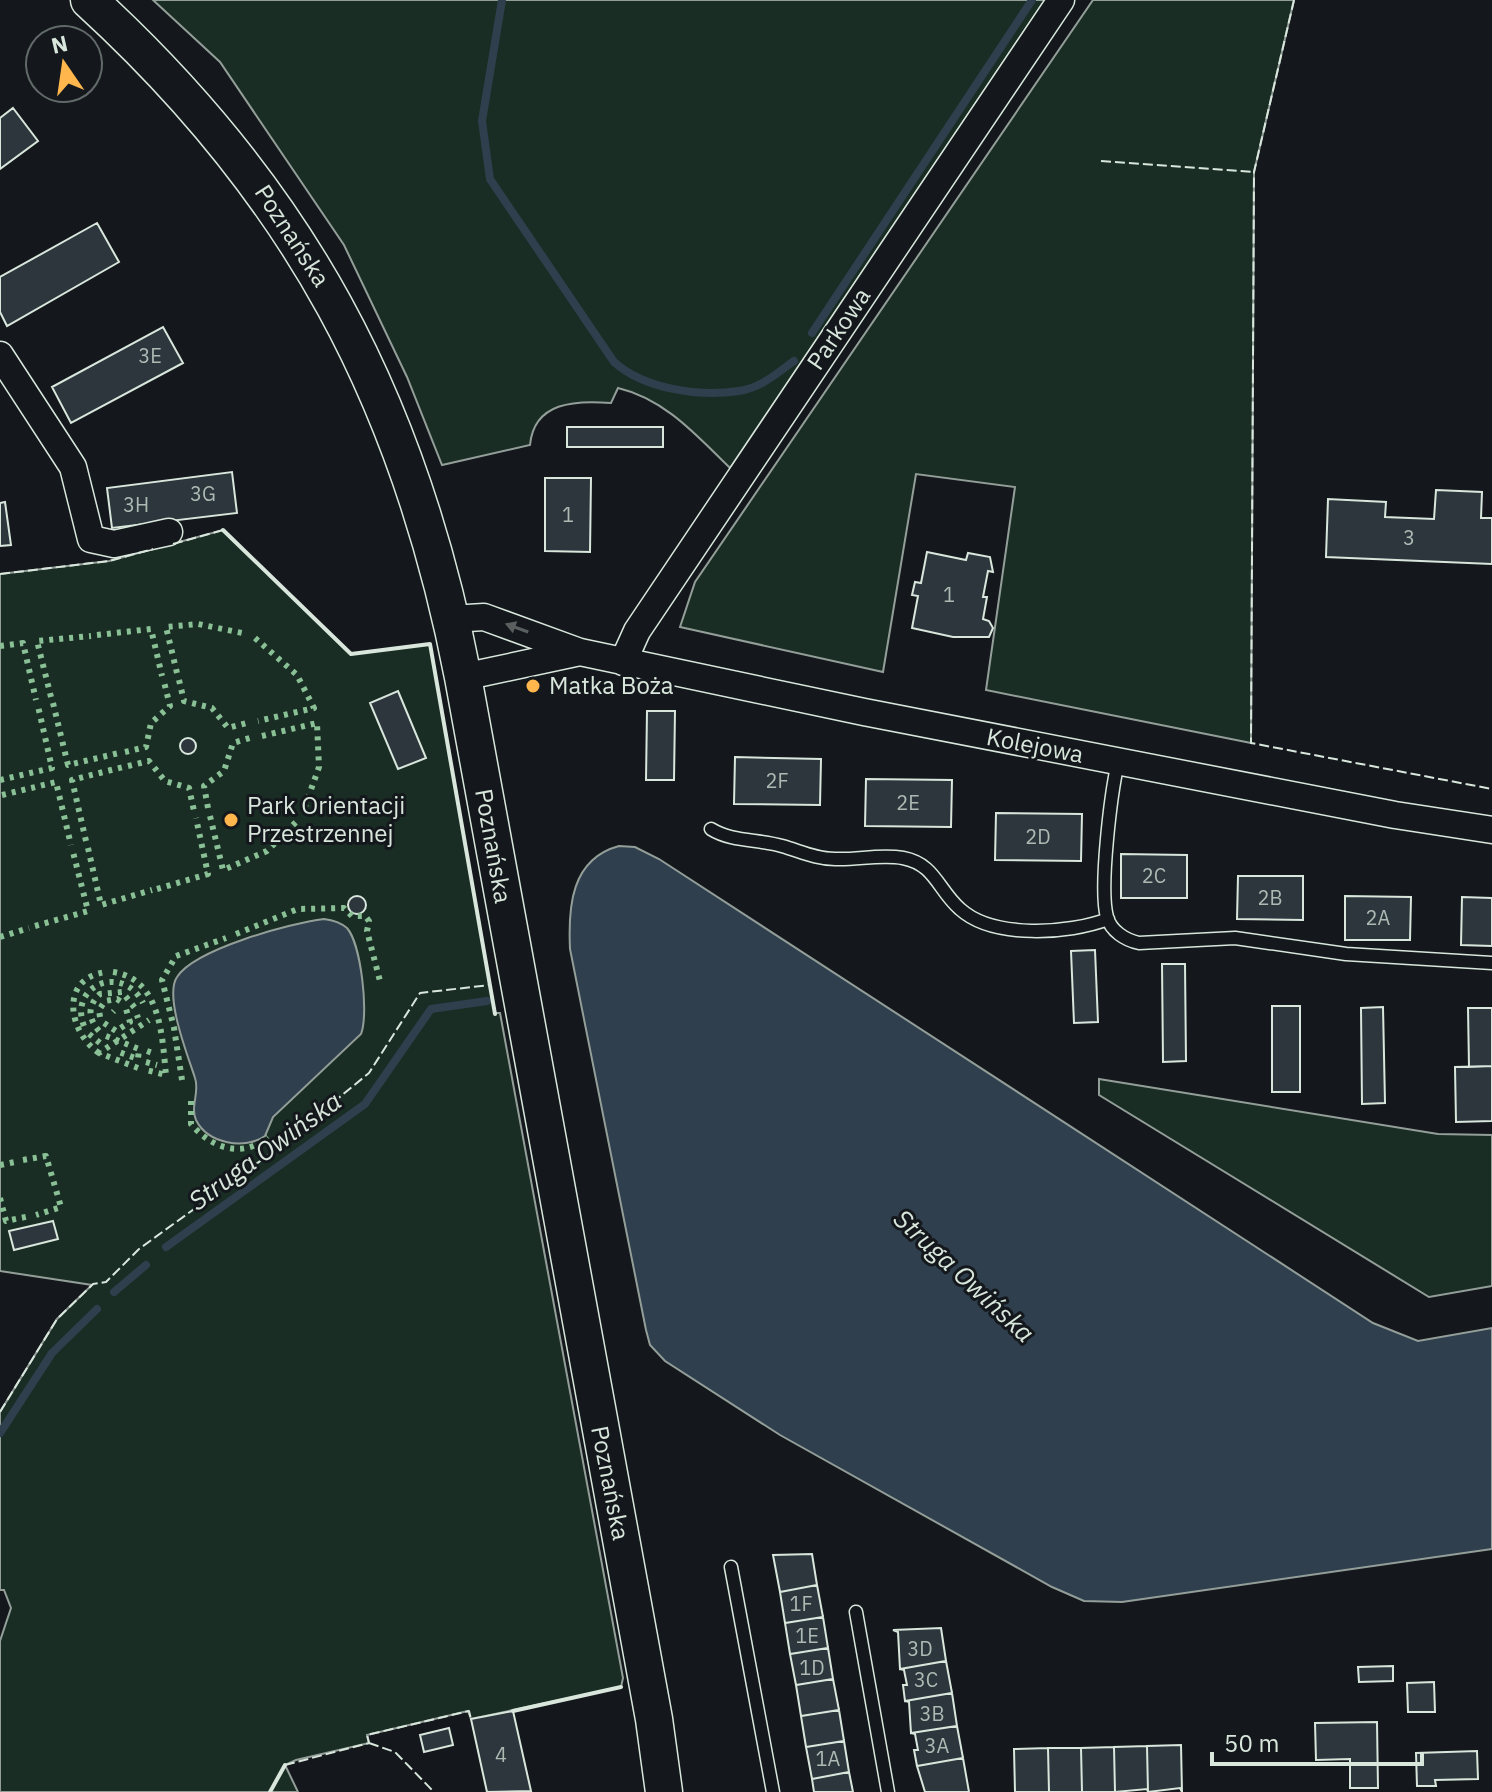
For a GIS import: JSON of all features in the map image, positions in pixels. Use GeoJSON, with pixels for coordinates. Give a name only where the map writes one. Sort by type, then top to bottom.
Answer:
{"type":"FeatureCollection","features":[{"type":"Feature","properties":{"kind":"main road","name":"Poznańska"},"geometry":{"type":"LineString","coordinates":[[89,0],[178,87],[232,148],[281,216],[329,292],[389,418],[429,538],[463,677],[654,1719],[664,1792]]}},
{"type":"Feature","properties":{"kind":"street","name":"Parkowa"},"geometry":{"type":"LineString","coordinates":[[623,662],[637,631],[1061,0]]}},
{"type":"Feature","properties":{"kind":"street"},"geometry":{"type":"LineString","coordinates":[[0,355],[73,467],[91,539],[114,544],[169,532]]}},
{"type":"Feature","properties":{"kind":"street","name":"Kolejowa"},"geometry":{"type":"LineString","coordinates":[[451,619],[484,617],[580,652],[623,662],[1118,762],[1395,815],[1492,830]]}},
{"type":"Feature","properties":{"kind":"street","name":"Kolejowa"},"geometry":{"type":"LineString","coordinates":[[463,677],[580,652]]}},
{"type":"Feature","properties":{"kind":"lane"},"geometry":{"type":"LineString","coordinates":[[1118,762],[1109,817],[1108,919],[1117,933],[1139,943],[1235,938],[1346,954],[1492,963]]}},
{"type":"Feature","properties":{"kind":"lane"},"geometry":{"type":"LineString","coordinates":[[711,829],[724,836],[782,846],[823,859],[887,856],[914,861],[931,871],[961,911],[996,926],[1069,930],[1108,919]]}},
{"type":"Feature","properties":{"kind":"lane"},"geometry":{"type":"LineString","coordinates":[[731,1567],[773,1792]]}},
{"type":"Feature","properties":{"kind":"lane"},"geometry":{"type":"LineString","coordinates":[[856,1612],[888,1792]]}},
{"type":"Feature","properties":{"kind":"green space"},"geometry":{"type":"Polygon","coordinates":[[[153,0],[1045,0],[730,468],[665,410],[635,393],[618,388],[611,403],[584,402],[548,412],[533,431],[530,445],[442,465],[407,377],[344,245],[220,62],[153,0]]]}},
{"type":"Feature","properties":{"kind":"green space"},"geometry":{"type":"Polygon","coordinates":[[[1093,0],[1294,0],[1254,172],[1251,743],[986,690],[1015,487],[916,474],[883,672],[680,627],[695,582],[1093,0]]]}},
{"type":"Feature","properties":{"kind":"green space"},"geometry":{"type":"Polygon","coordinates":[[[223,530],[351,654],[430,644],[495,1013],[500,1013],[623,1678],[621,1687],[471,1719],[468,1711],[367,1735],[369,1743],[285,1765],[298,1792],[0,1792],[0,1641],[11,1608],[4,1590],[0,1590],[0,1412],[57,1319],[92,1285],[0,1271],[0,574],[109,561],[223,530]]]}},
{"type":"Feature","properties":{"kind":"green space"},"geometry":{"type":"Polygon","coordinates":[[[1099,1079],[1438,1134],[1492,1135],[1492,1286],[1429,1297],[1099,1095],[1099,1079]]]}},
{"type":"Feature","properties":{"kind":"water"},"geometry":{"type":"Polygon","coordinates":[[[619,846],[635,847],[659,859],[1373,1323],[1418,1341],[1492,1328],[1492,1549],[1122,1602],[1084,1601],[1052,1587],[780,1435],[665,1361],[650,1345],[646,1330],[570,949],[572,901],[582,873],[603,852],[619,846]]]}},
{"type":"Feature","properties":{"kind":"water"},"geometry":{"type":"Polygon","coordinates":[[[324,919],[347,928],[356,948],[364,996],[361,1034],[273,1117],[265,1136],[238,1143],[209,1135],[194,1115],[196,1083],[178,1026],[173,998],[177,977],[187,967],[223,947],[268,932],[324,919]]]}},
{"type":"Feature","properties":{"kind":"building"},"geometry":{"type":"Polygon","coordinates":[[[13,108],[38,141],[0,169],[0,118],[13,108]]]}},
{"type":"Feature","properties":{"kind":"building"},"geometry":{"type":"Polygon","coordinates":[[[97,223],[119,262],[7,326],[0,312],[0,277],[97,223]]]}},
{"type":"Feature","properties":{"kind":"building"},"geometry":{"type":"Polygon","coordinates":[[[163,327],[183,363],[71,423],[52,387],[163,327]]]}},
{"type":"Feature","properties":{"kind":"building"},"geometry":{"type":"Polygon","coordinates":[[[567,427],[663,427],[663,447],[567,447],[567,427]]]}},
{"type":"Feature","properties":{"kind":"building"},"geometry":{"type":"Polygon","coordinates":[[[232,472],[237,513],[112,528],[107,488],[232,472]]]}},
{"type":"Feature","properties":{"kind":"building"},"geometry":{"type":"Polygon","coordinates":[[[545,478],[591,478],[590,552],[545,551],[545,478]]]}},
{"type":"Feature","properties":{"kind":"building"},"geometry":{"type":"Polygon","coordinates":[[[1436,490],[1482,492],[1481,518],[1492,518],[1492,564],[1326,557],[1328,499],[1386,502],[1385,517],[1434,519],[1436,490]]]}},
{"type":"Feature","properties":{"kind":"building"},"geometry":{"type":"Polygon","coordinates":[[[5,502],[11,545],[0,546],[0,503],[5,502]]]}},
{"type":"Feature","properties":{"kind":"building"},"geometry":{"type":"Polygon","coordinates":[[[927,552],[966,560],[968,553],[990,557],[993,572],[988,571],[983,597],[987,597],[983,619],[989,621],[993,628],[989,637],[953,637],[912,628],[918,596],[912,595],[915,582],[921,583],[927,552]]]}},
{"type":"Feature","properties":{"kind":"building"},"geometry":{"type":"Polygon","coordinates":[[[398,691],[426,758],[398,769],[370,703],[398,691]]]}},
{"type":"Feature","properties":{"kind":"building"},"geometry":{"type":"Polygon","coordinates":[[[647,711],[675,711],[674,780],[646,780],[647,711]]]}},
{"type":"Feature","properties":{"kind":"building"},"geometry":{"type":"Polygon","coordinates":[[[188,738],[194,740],[194,752],[188,754],[182,752],[180,746],[182,740],[188,738]]]}},
{"type":"Feature","properties":{"kind":"building"},"geometry":{"type":"Polygon","coordinates":[[[735,757],[821,759],[820,805],[734,804],[735,757]]]}},
{"type":"Feature","properties":{"kind":"building"},"geometry":{"type":"Polygon","coordinates":[[[866,779],[952,780],[951,827],[865,826],[866,779]]]}},
{"type":"Feature","properties":{"kind":"building"},"geometry":{"type":"Polygon","coordinates":[[[996,813],[1082,814],[1081,861],[995,860],[996,813]]]}},
{"type":"Feature","properties":{"kind":"building"},"geometry":{"type":"Polygon","coordinates":[[[1121,854],[1187,855],[1187,898],[1121,898],[1121,854]]]}},
{"type":"Feature","properties":{"kind":"building"},"geometry":{"type":"Polygon","coordinates":[[[1238,876],[1303,876],[1303,920],[1237,919],[1238,876]]]}},
{"type":"Feature","properties":{"kind":"building"},"geometry":{"type":"Polygon","coordinates":[[[357,896],[366,905],[357,914],[348,905],[357,896]]]}},
{"type":"Feature","properties":{"kind":"building"},"geometry":{"type":"Polygon","coordinates":[[[1345,896],[1411,897],[1410,940],[1345,940],[1345,896]]]}},
{"type":"Feature","properties":{"kind":"building"},"geometry":{"type":"Polygon","coordinates":[[[1462,897],[1492,898],[1492,946],[1461,945],[1462,897]]]}},
{"type":"Feature","properties":{"kind":"building"},"geometry":{"type":"Polygon","coordinates":[[[1095,950],[1098,1022],[1074,1023],[1071,951],[1095,950]]]}},
{"type":"Feature","properties":{"kind":"building"},"geometry":{"type":"Polygon","coordinates":[[[1162,964],[1185,964],[1186,1061],[1163,1062],[1162,964]]]}},
{"type":"Feature","properties":{"kind":"building"},"geometry":{"type":"Polygon","coordinates":[[[1272,1006],[1300,1006],[1300,1092],[1272,1092],[1272,1006]]]}},
{"type":"Feature","properties":{"kind":"building"},"geometry":{"type":"Polygon","coordinates":[[[1383,1007],[1385,1103],[1362,1104],[1361,1008],[1383,1007]]]}},
{"type":"Feature","properties":{"kind":"building"},"geometry":{"type":"Polygon","coordinates":[[[1468,1008],[1492,1008],[1492,1066],[1469,1067],[1468,1008]]]}},
{"type":"Feature","properties":{"kind":"building"},"geometry":{"type":"Polygon","coordinates":[[[1492,1066],[1492,1121],[1456,1122],[1455,1067],[1492,1066]]]}},
{"type":"Feature","properties":{"kind":"building"},"geometry":{"type":"Polygon","coordinates":[[[53,1221],[58,1239],[14,1250],[9,1231],[53,1221]]]}},
{"type":"Feature","properties":{"kind":"building"},"geometry":{"type":"Polygon","coordinates":[[[812,1554],[817,1585],[780,1592],[773,1555],[812,1554]]]}},
{"type":"Feature","properties":{"kind":"building"},"geometry":{"type":"Polygon","coordinates":[[[817,1585],[823,1617],[785,1623],[780,1592],[817,1585]]]}},
{"type":"Feature","properties":{"kind":"building"},"geometry":{"type":"Polygon","coordinates":[[[823,1617],[828,1648],[790,1654],[785,1623],[823,1617]]]}},
{"type":"Feature","properties":{"kind":"building"},"geometry":{"type":"Polygon","coordinates":[[[941,1628],[946,1661],[900,1669],[898,1632],[893,1630],[941,1628]]]}},
{"type":"Feature","properties":{"kind":"building"},"geometry":{"type":"Polygon","coordinates":[[[828,1648],[833,1679],[796,1685],[790,1654],[828,1648]]]}},
{"type":"Feature","properties":{"kind":"building"},"geometry":{"type":"Polygon","coordinates":[[[946,1661],[952,1693],[905,1701],[903,1685],[907,1685],[904,1670],[900,1669],[946,1661]]]}},
{"type":"Feature","properties":{"kind":"building"},"geometry":{"type":"Polygon","coordinates":[[[1393,1666],[1393,1681],[1359,1682],[1358,1667],[1393,1666]]]}},
{"type":"Feature","properties":{"kind":"building"},"geometry":{"type":"Polygon","coordinates":[[[833,1679],[839,1710],[801,1716],[796,1685],[833,1679]]]}},
{"type":"Feature","properties":{"kind":"building"},"geometry":{"type":"Polygon","coordinates":[[[1434,1682],[1435,1712],[1408,1712],[1407,1683],[1434,1682]]]}},
{"type":"Feature","properties":{"kind":"building"},"geometry":{"type":"Polygon","coordinates":[[[952,1693],[957,1726],[911,1733],[909,1702],[905,1701],[952,1693]]]}},
{"type":"Feature","properties":{"kind":"building"},"geometry":{"type":"Polygon","coordinates":[[[839,1710],[844,1741],[806,1747],[801,1716],[839,1710]]]}},
{"type":"Feature","properties":{"kind":"building"},"geometry":{"type":"Polygon","coordinates":[[[513,1711],[531,1791],[487,1792],[471,1719],[513,1711]]]}},
{"type":"Feature","properties":{"kind":"building"},"geometry":{"type":"Polygon","coordinates":[[[1377,1722],[1378,1788],[1350,1788],[1350,1759],[1316,1760],[1315,1723],[1377,1722]]]}},
{"type":"Feature","properties":{"kind":"building"},"geometry":{"type":"Polygon","coordinates":[[[957,1726],[963,1758],[917,1766],[914,1750],[918,1750],[915,1734],[911,1733],[957,1726]]]}},
{"type":"Feature","properties":{"kind":"building"},"geometry":{"type":"Polygon","coordinates":[[[449,1728],[453,1745],[424,1752],[420,1735],[449,1728]]]}},
{"type":"Feature","properties":{"kind":"building"},"geometry":{"type":"Polygon","coordinates":[[[844,1741],[849,1772],[812,1779],[806,1747],[844,1741]]]}},
{"type":"Feature","properties":{"kind":"building"},"geometry":{"type":"Polygon","coordinates":[[[1181,1745],[1182,1792],[1180,1788],[1148,1792],[1147,1746],[1181,1745]]]}},
{"type":"Feature","properties":{"kind":"building"},"geometry":{"type":"Polygon","coordinates":[[[1147,1746],[1148,1792],[1147,1789],[1115,1792],[1114,1747],[1147,1746]]]}},
{"type":"Feature","properties":{"kind":"building"},"geometry":{"type":"Polygon","coordinates":[[[1114,1747],[1115,1792],[1082,1792],[1081,1748],[1114,1747]]]}},
{"type":"Feature","properties":{"kind":"building"},"geometry":{"type":"Polygon","coordinates":[[[1048,1748],[1049,1792],[1015,1792],[1014,1749],[1048,1748]]]}},
{"type":"Feature","properties":{"kind":"building"},"geometry":{"type":"Polygon","coordinates":[[[1048,1748],[1081,1748],[1082,1792],[1049,1792],[1048,1748]]]}},
{"type":"Feature","properties":{"kind":"building"},"geometry":{"type":"Polygon","coordinates":[[[1477,1751],[1478,1779],[1435,1780],[1436,1786],[1417,1786],[1416,1753],[1477,1751]]]}},
{"type":"Feature","properties":{"kind":"building"},"geometry":{"type":"Polygon","coordinates":[[[963,1758],[969,1792],[925,1792],[917,1766],[963,1758]]]}},
{"type":"Feature","properties":{"kind":"building"},"geometry":{"type":"Polygon","coordinates":[[[849,1772],[853,1792],[814,1792],[812,1779],[849,1772]]]}},
{"type":"Feature","properties":{"kind":"waterway"},"geometry":{"type":"LineString","coordinates":[[502,0],[482,121],[490,179],[614,362],[656,385],[690,392],[723,393],[754,387],[794,361]]}},
{"type":"Feature","properties":{"kind":"waterway"},"geometry":{"type":"LineString","coordinates":[[812,333],[1032,0]]}},
{"type":"Feature","properties":{"kind":"waterway","name":"Struga Owińska"},"geometry":{"type":"LineString","coordinates":[[166,1247],[365,1104],[431,1009],[487,1001]]}},
{"type":"Feature","properties":{"kind":"waterway","name":"Struga Owińska"},"geometry":{"type":"LineString","coordinates":[[114,1292],[146,1265]]}},
{"type":"Feature","properties":{"kind":"waterway","name":"Struga Owińska"},"geometry":{"type":"LineString","coordinates":[[0,1433],[52,1353],[97,1309]]}},
{"type":"Feature","properties":{"kind":"hedge"},"geometry":{"type":"LineString","coordinates":[[177,673],[166,627],[198,624],[247,634]]}},
{"type":"Feature","properties":{"kind":"hedge"},"geometry":{"type":"LineString","coordinates":[[97,635],[151,629],[162,676]]}},
{"type":"Feature","properties":{"kind":"hedge"},"geometry":{"type":"LineString","coordinates":[[51,697],[37,641],[91,636]]}},
{"type":"Feature","properties":{"kind":"hedge"},"geometry":{"type":"LineString","coordinates":[[255,638],[297,675],[314,708],[258,721]]}},
{"type":"Feature","properties":{"kind":"hedge"},"geometry":{"type":"LineString","coordinates":[[0,646],[23,643],[36,700]]}},
{"type":"Feature","properties":{"kind":"hedge"},"geometry":{"type":"LineString","coordinates":[[179,680],[184,701],[212,708],[228,728],[250,722]]}},
{"type":"Feature","properties":{"kind":"hedge"},"geometry":{"type":"LineString","coordinates":[[125,752],[146,747],[151,723],[170,706],[164,682]]}},
{"type":"Feature","properties":{"kind":"hedge"},"geometry":{"type":"LineString","coordinates":[[53,703],[68,765],[119,753]]}},
{"type":"Feature","properties":{"kind":"hedge"},"geometry":{"type":"LineString","coordinates":[[0,780],[52,768],[38,706]]}},
{"type":"Feature","properties":{"kind":"hedge"},"geometry":{"type":"LineString","coordinates":[[262,736],[317,723],[319,767],[303,812]]}},
{"type":"Feature","properties":{"kind":"hedge"},"geometry":{"type":"LineString","coordinates":[[208,808],[204,786],[224,771],[233,743],[253,737]]}},
{"type":"Feature","properties":{"kind":"hedge"},"geometry":{"type":"LineString","coordinates":[[128,766],[149,761],[165,781],[189,788],[194,811]]}},
{"type":"Feature","properties":{"kind":"hedge"},"geometry":{"type":"LineString","coordinates":[[86,841],[72,780],[123,767]]}},
{"type":"Feature","properties":{"kind":"hedge"},"geometry":{"type":"LineString","coordinates":[[2,795],[56,782],[71,845]]}},
{"type":"Feature","properties":{"kind":"hedge"},"geometry":{"type":"LineString","coordinates":[[210,816],[223,870],[267,851],[299,819]]}},
{"type":"Feature","properties":{"kind":"hedge"},"geometry":{"type":"LineString","coordinates":[[157,889],[208,874],[196,818]]}},
{"type":"Feature","properties":{"kind":"hedge"},"geometry":{"type":"LineString","coordinates":[[88,848],[101,905],[152,890]]}},
{"type":"Feature","properties":{"kind":"hedge"},"geometry":{"type":"LineString","coordinates":[[35,926],[88,911],[73,852]]}},
{"type":"Feature","properties":{"kind":"hedge"},"geometry":{"type":"LineString","coordinates":[[236,934],[298,909],[344,908],[352,916],[365,916],[369,921],[367,931],[381,985]]}},
{"type":"Feature","properties":{"kind":"hedge"},"geometry":{"type":"LineString","coordinates":[[0,937],[29,928]]}},
{"type":"Feature","properties":{"kind":"hedge"},"geometry":{"type":"LineString","coordinates":[[182,1080],[162,980],[176,956],[226,938]]}},
{"type":"Feature","properties":{"kind":"hedge"},"geometry":{"type":"LineString","coordinates":[[99,1053],[80,1032],[73,1007],[81,984],[91,976],[106,972]]}},
{"type":"Feature","properties":{"kind":"hedge"},"geometry":{"type":"LineString","coordinates":[[113,972],[129,977],[141,986],[156,1012],[166,1075],[146,1070]]}},
{"type":"Feature","properties":{"kind":"hedge"},"geometry":{"type":"LineString","coordinates":[[84,1026],[81,1012],[84,999],[90,990],[100,984],[123,984],[134,991],[143,1003]]}},
{"type":"Feature","properties":{"kind":"hedge"},"geometry":{"type":"LineString","coordinates":[[99,1031],[90,1012],[100,994],[122,992],[135,1008]]}},
{"type":"Feature","properties":{"kind":"hedge"},"geometry":{"type":"LineString","coordinates":[[100,1017],[99,1010],[105,1001],[117,999],[123,1003]]}},
{"type":"Feature","properties":{"kind":"hedge"},"geometry":{"type":"LineString","coordinates":[[104,1023],[116,1031],[130,1022],[126,1009]]}},
{"type":"Feature","properties":{"kind":"hedge"},"geometry":{"type":"LineString","coordinates":[[138,1068],[99,1053],[149,1020]]}},
{"type":"Feature","properties":{"kind":"hedge"},"geometry":{"type":"LineString","coordinates":[[89,1034],[100,1043]]}},
{"type":"Feature","properties":{"kind":"hedge"},"geometry":{"type":"LineString","coordinates":[[106,1036],[139,1049],[138,1059],[116,1051]]}},
{"type":"Feature","properties":{"kind":"hedge"},"geometry":{"type":"LineString","coordinates":[[147,1051],[155,1054]]}},
{"type":"Feature","properties":{"kind":"hedge"},"geometry":{"type":"LineString","coordinates":[[146,1062],[157,1065]]}},
{"type":"Feature","properties":{"kind":"hedge"},"geometry":{"type":"LineString","coordinates":[[191,1101],[191,1124],[217,1144],[227,1148],[248,1148],[268,1137]]}},
{"type":"Feature","properties":{"kind":"hedge"},"geometry":{"type":"LineString","coordinates":[[23,1160],[46,1156],[61,1207],[36,1215]]}},
{"type":"Feature","properties":{"kind":"hedge"},"geometry":{"type":"LineString","coordinates":[[0,1165],[15,1162]]}},
{"type":"Feature","properties":{"kind":"hedge"},"geometry":{"type":"LineString","coordinates":[[0,1198],[6,1221],[30,1216]]}},
{"type":"Feature","properties":{"kind":"fence"},"geometry":{"type":"LineString","coordinates":[[1294,0],[1254,172],[1251,743],[1492,789]]}},
{"type":"Feature","properties":{"kind":"fence"},"geometry":{"type":"LineString","coordinates":[[1101,161],[1254,172]]}},
{"type":"Feature","properties":{"kind":"fence"},"geometry":{"type":"LineString","coordinates":[[173,544],[223,530]]}},
{"type":"Feature","properties":{"kind":"fence"},"geometry":{"type":"LineString","coordinates":[[0,574],[109,561],[153,549]]}},
{"type":"Feature","properties":{"kind":"fence"},"geometry":{"type":"LineString","coordinates":[[0,1412],[57,1319],[93,1284],[106,1282],[139,1249],[274,1151],[369,1073],[420,993],[490,985]]}},
{"type":"Feature","properties":{"kind":"fence"},"geometry":{"type":"LineString","coordinates":[[285,1765],[369,1743],[367,1735],[469,1711],[471,1719]]}},
{"type":"Feature","properties":{"kind":"fence"},"geometry":{"type":"LineString","coordinates":[[369,1743],[395,1752],[434,1792]]}},
{"type":"Feature","properties":{"kind":"wall"},"geometry":{"type":"LineString","coordinates":[[223,530],[351,654],[430,644],[495,1014]]}},
{"type":"Feature","properties":{"kind":"wall"},"geometry":{"type":"LineString","coordinates":[[513,1711],[621,1687]]}},
{"type":"Feature","properties":{"kind":"wall"},"geometry":{"type":"LineString","coordinates":[[270,1792],[285,1765]]}},
{"type":"Feature","properties":{"kind":"place","name":"Matka Boża"},"geometry":{"type":"Point","coordinates":[533,686]}},
{"type":"Feature","properties":{"kind":"place","name":"Park Orientacji Przestrzennej"},"geometry":{"type":"Point","coordinates":[231,820]}}]}
